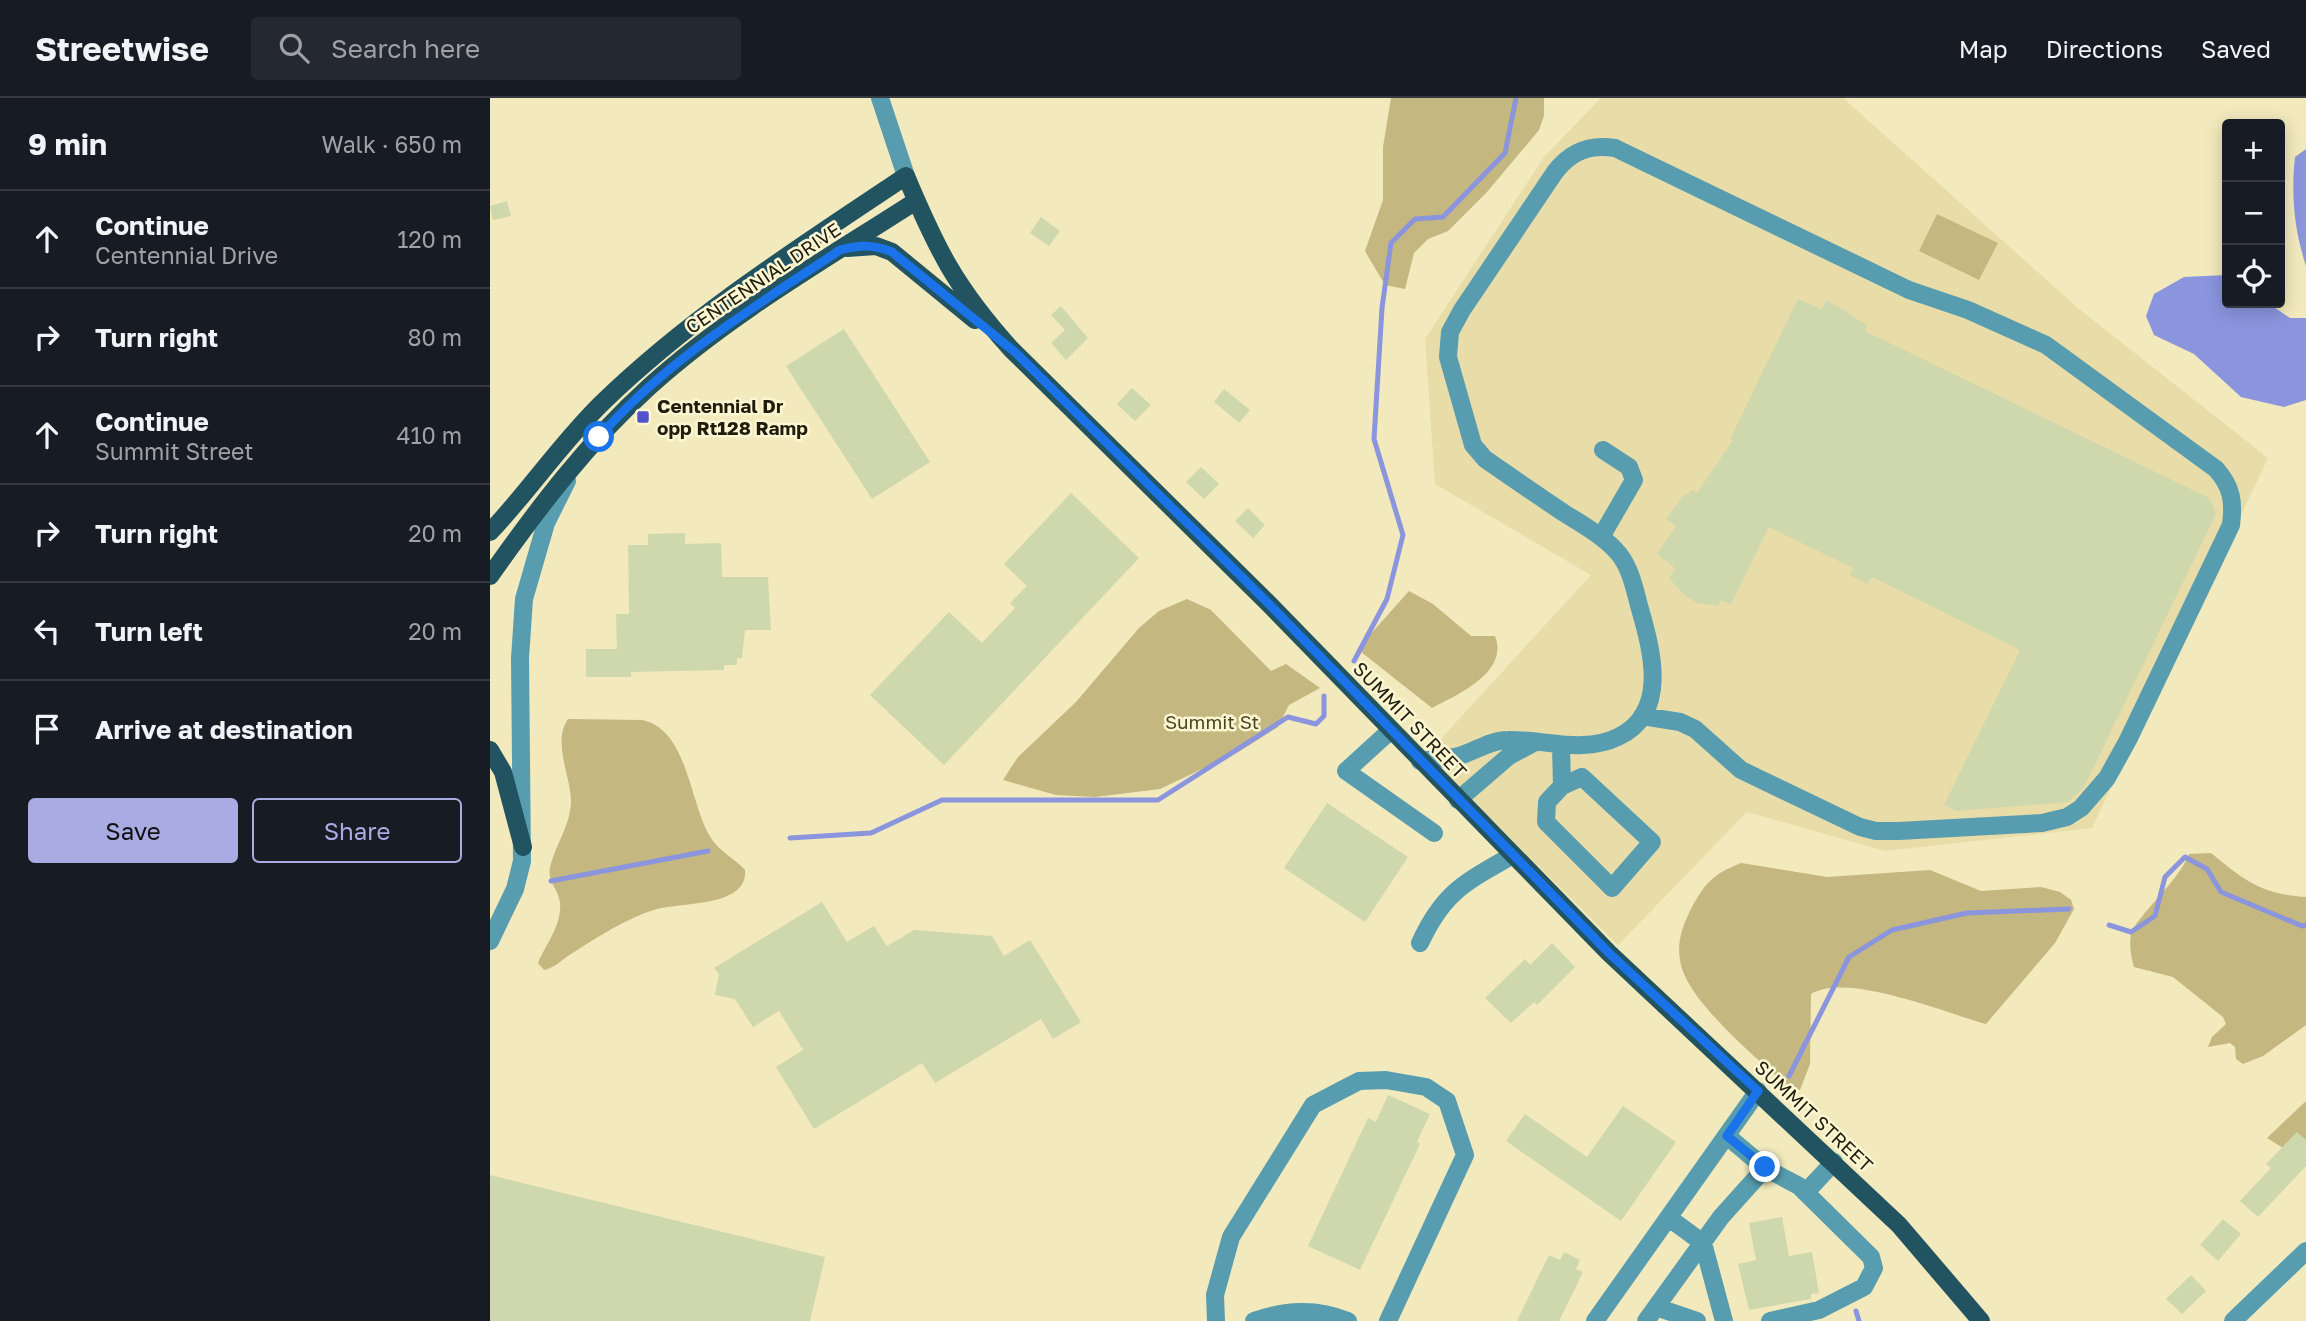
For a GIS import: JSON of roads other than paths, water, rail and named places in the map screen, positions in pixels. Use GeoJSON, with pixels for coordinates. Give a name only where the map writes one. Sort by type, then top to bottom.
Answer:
{"type":"FeatureCollection","features":[{"type":"Feature","properties":{"kind":"main road","name":"SUMMIT STREET"},"geometry":{"type":"LineString","coordinates":[[906,176],[933,242],[958,286],[1011,349],[1268,603],[1609,953],[1914,1241],[1982,1321]]}},
{"type":"Feature","properties":{"kind":"main road","name":"CENTENNIAL DRIVE"},"geometry":{"type":"LineString","coordinates":[[494,530],[577,429],[671,339],[747,283],[906,176]]}},
{"type":"Feature","properties":{"kind":"main road","name":"CENTENNIAL DRIVE"},"geometry":{"type":"LineString","coordinates":[[585,453],[615,419],[682,359],[916,201]]}},
{"type":"Feature","properties":{"kind":"main road"},"geometry":{"type":"LineString","coordinates":[[840,250],[858,245],[876,246],[892,252],[1011,349]]}},
{"type":"Feature","properties":{"kind":"main road"},"geometry":{"type":"LineString","coordinates":[[490,576],[550,493],[585,453]]}},
{"type":"Feature","properties":{"kind":"main road"},"geometry":{"type":"LineString","coordinates":[[490,750],[503,772],[523,847]]}},
{"type":"Feature","properties":{"kind":"street","name":"SUMMIT STREET"},"geometry":{"type":"LineString","coordinates":[[880,98],[906,176]]}},
{"type":"Feature","properties":{"kind":"street"},"geometry":{"type":"LineString","coordinates":[[1420,761],[1460,756],[1505,740],[1561,746],[1599,743],[1619,737],[1649,707],[1655,681],[1649,640],[1633,581],[1621,556],[1601,537],[1485,459],[1473,445],[1448,357],[1447,341],[1462,310],[1565,158],[1582,149],[1601,146],[1615,148],[1909,290],[1968,310],[2046,345],[2216,469],[2226,481],[2234,503],[2231,525],[2128,740],[2097,792],[2067,817],[2042,823],[1876,831],[1819,810],[1741,770],[1695,729],[1680,722],[1642,716]]}},
{"type":"Feature","properties":{"kind":"street"},"geometry":{"type":"LineString","coordinates":[[1601,537],[1634,480],[1629,467],[1603,450]]}},
{"type":"Feature","properties":{"kind":"street","name":"CENTENNIAL DRIVE"},"geometry":{"type":"LineString","coordinates":[[490,941],[515,889],[523,847],[520,658],[524,599],[546,523],[585,453]]}},
{"type":"Feature","properties":{"kind":"street"},"geometry":{"type":"LineString","coordinates":[[1391,730],[1346,771],[1434,833]]}},
{"type":"Feature","properties":{"kind":"street"},"geometry":{"type":"LineString","coordinates":[[1458,800],[1509,756],[1535,742]]}},
{"type":"Feature","properties":{"kind":"street"},"geometry":{"type":"LineString","coordinates":[[1561,746],[1562,786],[1547,802],[1546,822],[1612,888],[1652,842],[1582,777],[1562,786]]}},
{"type":"Feature","properties":{"kind":"street"},"geometry":{"type":"LineString","coordinates":[[1420,943],[1433,916],[1457,888],[1513,855]]}},
{"type":"Feature","properties":{"kind":"street"},"geometry":{"type":"LineString","coordinates":[[1216,1321],[1214,1296],[1231,1237],[1313,1105],[1359,1080],[1386,1080],[1426,1087],[1447,1101],[1465,1155],[1388,1321]]}},
{"type":"Feature","properties":{"kind":"street"},"geometry":{"type":"LineString","coordinates":[[1595,1321],[1758,1091]]}},
{"type":"Feature","properties":{"kind":"street"},"geometry":{"type":"LineString","coordinates":[[1727,1136],[1765,1167],[1805,1192],[1871,1257],[1874,1268],[1864,1287],[1819,1310],[1770,1321]]}},
{"type":"Feature","properties":{"kind":"street"},"geometry":{"type":"LineString","coordinates":[[1805,1192],[1833,1162]]}},
{"type":"Feature","properties":{"kind":"street"},"geometry":{"type":"LineString","coordinates":[[1698,1321],[1651,1314],[1703,1243],[1765,1167]]}},
{"type":"Feature","properties":{"kind":"street"},"geometry":{"type":"LineString","coordinates":[[1670,1218],[1703,1243],[1724,1321]]}},
{"type":"Feature","properties":{"kind":"street"},"geometry":{"type":"LineString","coordinates":[[2233,1321],[2306,1251]]}},
{"type":"Feature","properties":{"kind":"street"},"geometry":{"type":"LineString","coordinates":[[1254,1321],[1281,1312],[1328,1313],[1346,1321]]}},
{"type":"Feature","properties":{"kind":"water"},"geometry":{"type":"Polygon","coordinates":[[[2306,149],[2306,266],[2296,225],[2293,185],[2295,157],[2306,149]]]}},
{"type":"Feature","properties":{"kind":"water"},"geometry":{"type":"Polygon","coordinates":[[[2222,275],[2222,308],[2275,308],[2290,318],[2306,318],[2306,400],[2284,407],[2241,397],[2194,354],[2154,335],[2146,316],[2154,294],[2184,277],[2222,275]]]}},
{"type":"Feature","properties":{"kind":"waterway"},"geometry":{"type":"LineString","coordinates":[[1354,661],[1387,599],[1403,535],[1374,439],[1382,308],[1391,243],[1415,219],[1443,217],[1505,153],[1516,98]]}},
{"type":"Feature","properties":{"kind":"waterway"},"geometry":{"type":"LineString","coordinates":[[790,838],[871,833],[942,800],[1158,800],[1288,717],[1316,724],[1324,716],[1324,696]]}},
{"type":"Feature","properties":{"kind":"waterway"},"geometry":{"type":"LineString","coordinates":[[551,881],[708,851]]}},
{"type":"Feature","properties":{"kind":"waterway"},"geometry":{"type":"LineString","coordinates":[[2109,925],[2131,932],[2155,916],[2165,877],[2185,857],[2207,869],[2221,892],[2302,926],[2306,925]]}},
{"type":"Feature","properties":{"kind":"waterway"},"geometry":{"type":"LineString","coordinates":[[1789,1076],[1849,957],[1892,930],[1967,913],[2069,909]]}},
{"type":"Feature","properties":{"kind":"waterway"},"geometry":{"type":"LineString","coordinates":[[1856,1311],[1859,1321]]}},
{"type":"Feature","properties":{"kind":"place","name":"Centennial Dr opp Rt128 Ramp"},"geometry":{"type":"Point","coordinates":[643,417]}},
{"type":"Feature","properties":{"kind":"park label","name":"Summit St"},"geometry":{"type":"Point","coordinates":[1212,722]}}]}
